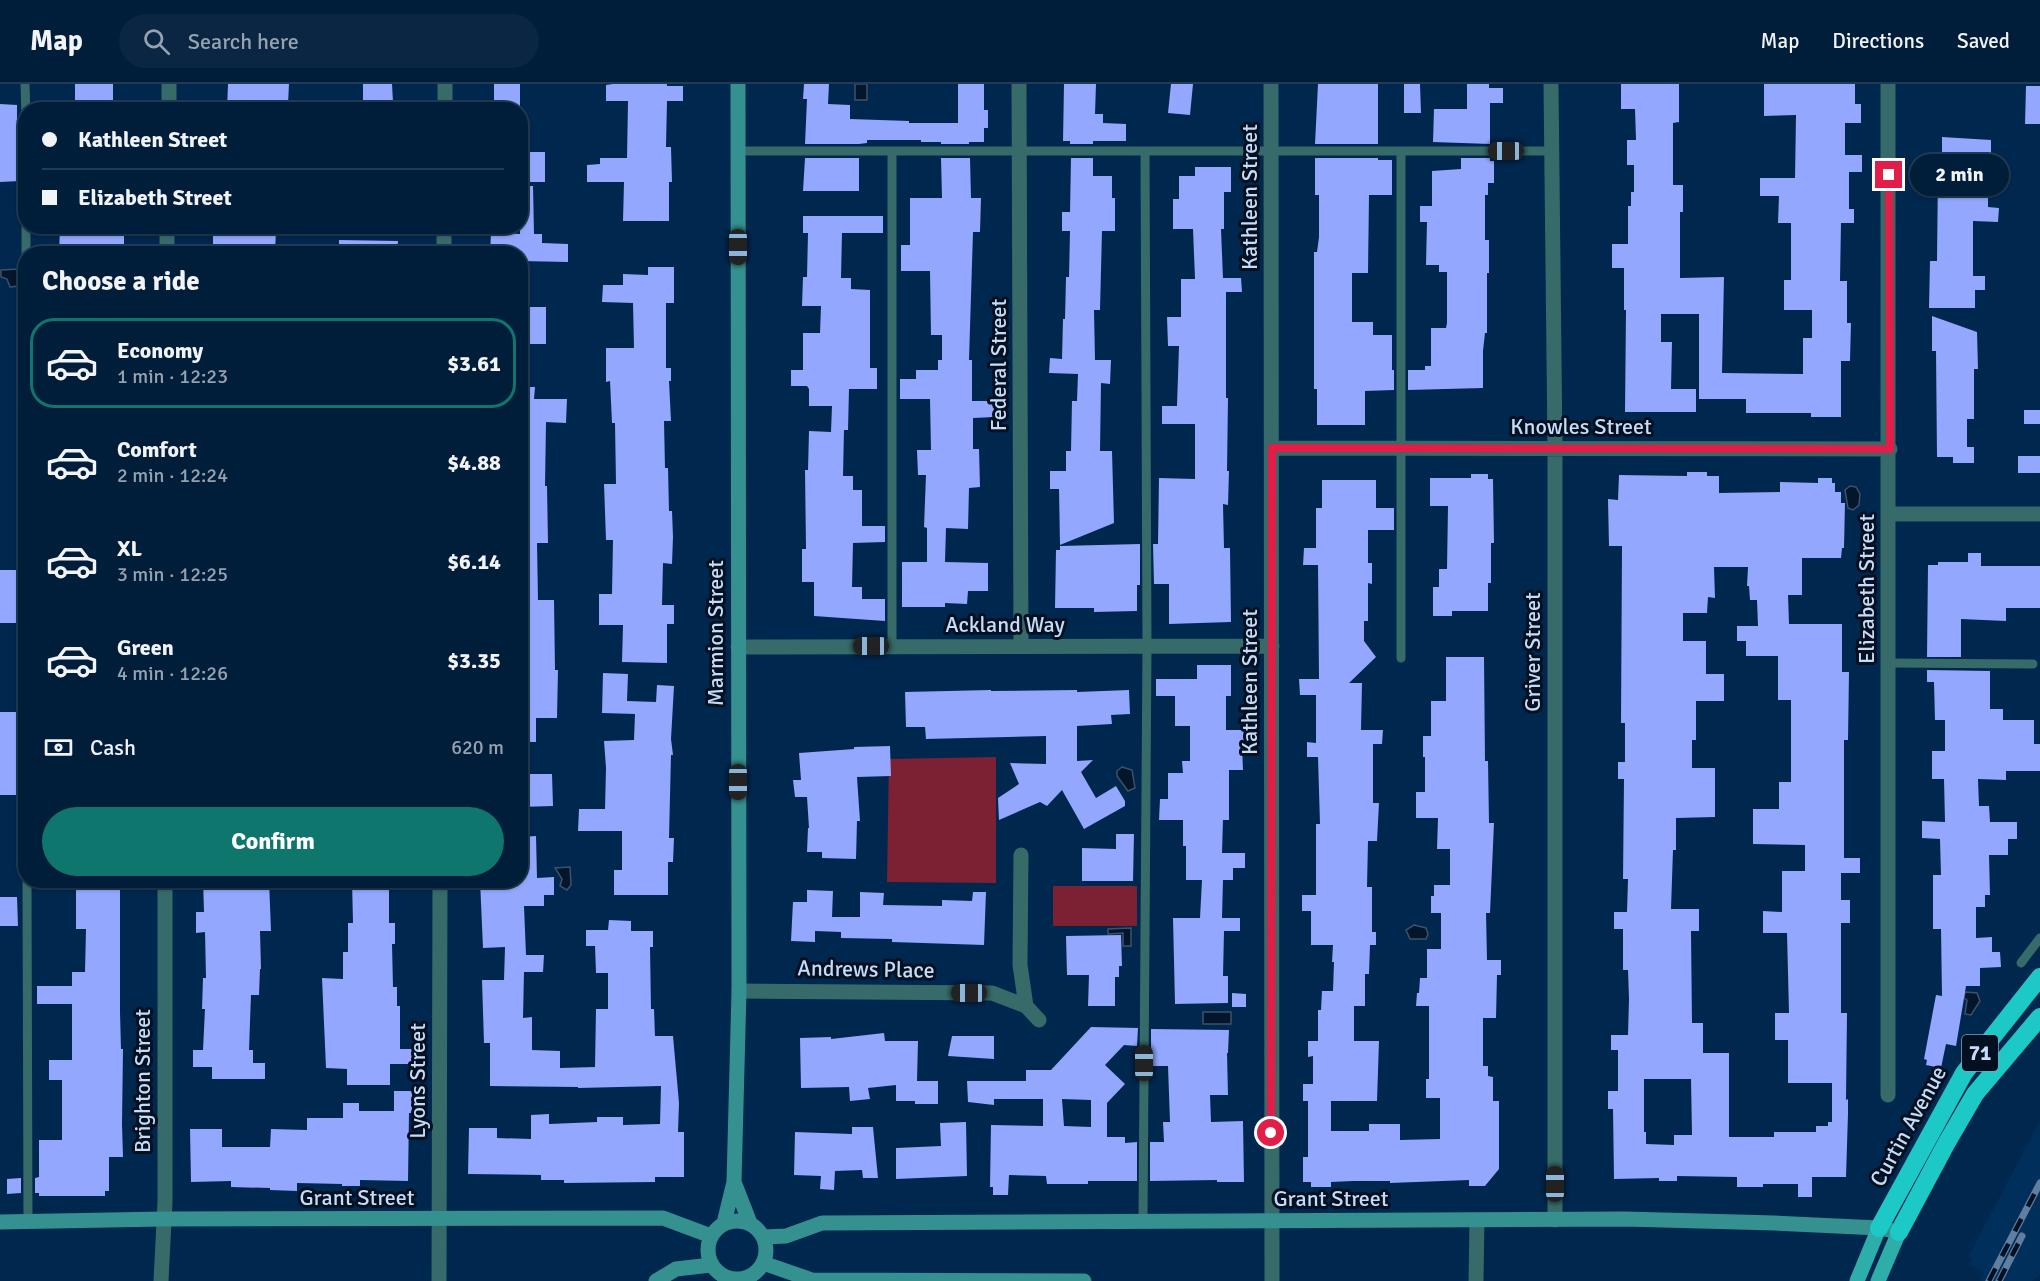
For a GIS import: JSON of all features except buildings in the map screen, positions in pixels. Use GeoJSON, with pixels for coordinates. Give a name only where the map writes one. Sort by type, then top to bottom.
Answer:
{"type":"FeatureCollection","features":[{"type":"Feature","properties":{"kind":"highway","name":"Curtin Avenue"},"geometry":{"type":"LineString","coordinates":[[1879,1228],[1964,1073],[2040,977]]}},
{"type":"Feature","properties":{"kind":"highway","name":"Curtin Avenue"},"geometry":{"type":"LineString","coordinates":[[1899,1232],[1975,1094],[2040,1017]]}},
{"type":"Feature","properties":{"kind":"main road","name":"Curtin Avenue"},"geometry":{"type":"LineString","coordinates":[[1857,1281],[1879,1228]]}},
{"type":"Feature","properties":{"kind":"main road","name":"Curtin Avenue"},"geometry":{"type":"LineString","coordinates":[[1878,1281],[1899,1232]]}},
{"type":"Feature","properties":{"kind":"street"},"geometry":{"type":"LineString","coordinates":[[168,102],[169,84]]}},
{"type":"Feature","properties":{"kind":"street"},"geometry":{"type":"LineString","coordinates":[[445,84],[445,102]]}},
{"type":"Feature","properties":{"kind":"street","name":"Marmion Street"},"geometry":{"type":"LineString","coordinates":[[724,1223],[734,1182],[738,991],[738,84]]}},
{"type":"Feature","properties":{"kind":"street","name":"Federal Street"},"geometry":{"type":"LineString","coordinates":[[1019,84],[1021,646]]}},
{"type":"Feature","properties":{"kind":"street","name":"Kathleen Street"},"geometry":{"type":"LineString","coordinates":[[1271,84],[1272,1281]]}},
{"type":"Feature","properties":{"kind":"street","name":"Griver Street"},"geometry":{"type":"LineString","coordinates":[[1551,84],[1555,448],[1555,1220]]}},
{"type":"Feature","properties":{"kind":"street","name":"Elizabeth Street"},"geometry":{"type":"LineString","coordinates":[[1888,84],[1890,449],[1888,1095]]}},
{"type":"Feature","properties":{"kind":"street","name":"Knowles Street"},"geometry":{"type":"LineString","coordinates":[[1272,448],[1890,449]]}},
{"type":"Feature","properties":{"kind":"street"},"geometry":{"type":"LineString","coordinates":[[1888,514],[2040,514]]}},
{"type":"Feature","properties":{"kind":"street","name":"Ackland Way"},"geometry":{"type":"LineString","coordinates":[[738,647],[1272,646]]}},
{"type":"Feature","properties":{"kind":"street"},"geometry":{"type":"LineString","coordinates":[[1021,855],[1020,965],[1026,1006]]}},
{"type":"Feature","properties":{"kind":"street","name":"Brighton Street"},"geometry":{"type":"LineString","coordinates":[[161,1281],[165,1202],[165,888]]}},
{"type":"Feature","properties":{"kind":"street","name":"Lyons Street"},"geometry":{"type":"LineString","coordinates":[[439,1281],[440,888]]}},
{"type":"Feature","properties":{"kind":"street","name":"Andrews Place"},"geometry":{"type":"LineString","coordinates":[[738,991],[992,993],[1026,1006],[1039,1020]]}},
{"type":"Feature","properties":{"kind":"street","name":"Marmion Street"},"geometry":{"type":"LineString","coordinates":[[734,1182],[750,1223]]}},
{"type":"Feature","properties":{"kind":"street","name":"Grant Street"},"geometry":{"type":"LineString","coordinates":[[0,1222],[163,1219],[663,1218],[711,1236]]}},
{"type":"Feature","properties":{"kind":"street"},"geometry":{"type":"LineString","coordinates":[[656,1281],[676,1269],[746,1279],[763,1263],[766,1255],[764,1237],[750,1223],[741,1220],[724,1223],[711,1236],[707,1245],[707,1255],[719,1274]]}},
{"type":"Feature","properties":{"kind":"street","name":"Grant Street"},"geometry":{"type":"LineString","coordinates":[[764,1237],[786,1236],[822,1223],[1271,1220],[1763,1222],[1879,1228],[1899,1232]]}},
{"type":"Feature","properties":{"kind":"street"},"geometry":{"type":"LineString","coordinates":[[1476,1281],[1477,1220]]}},
{"type":"Feature","properties":{"kind":"street"},"geometry":{"type":"LineString","coordinates":[[763,1263],[812,1280],[1084,1281]]}},
{"type":"Feature","properties":{"kind":"lane"},"geometry":{"type":"LineString","coordinates":[[26,84],[26,102]]}},
{"type":"Feature","properties":{"kind":"lane"},"geometry":{"type":"LineString","coordinates":[[738,151],[1272,153],[1551,151]]}},
{"type":"Feature","properties":{"kind":"lane"},"geometry":{"type":"LineString","coordinates":[[1143,1221],[1147,646],[1145,151]]}},
{"type":"Feature","properties":{"kind":"lane"},"geometry":{"type":"LineString","coordinates":[[1401,151],[1401,658]]}},
{"type":"Feature","properties":{"kind":"lane"},"geometry":{"type":"LineString","coordinates":[[892,152],[892,646]]}},
{"type":"Feature","properties":{"kind":"lane"},"geometry":{"type":"LineString","coordinates":[[1888,663],[2033,664]]}},
{"type":"Feature","properties":{"kind":"lane"},"geometry":{"type":"LineString","coordinates":[[27,888],[27,1222]]}},
{"type":"Feature","properties":{"kind":"lane"},"geometry":{"type":"LineString","coordinates":[[2021,963],[2040,938]]}},
{"type":"Feature","properties":{"kind":"shaded area"},"geometry":{"type":"Polygon","coordinates":[[[855,84],[867,84],[867,100],[855,100],[855,84]]]}},
{"type":"Feature","properties":{"kind":"shaded area"},"geometry":{"type":"Polygon","coordinates":[[[18,269],[18,286],[10,287],[7,279],[1,277],[1,270],[18,269]]]}},
{"type":"Feature","properties":{"kind":"shaded area"},"geometry":{"type":"Polygon","coordinates":[[[1850,486],[1856,487],[1860,494],[1859,505],[1853,510],[1848,508],[1845,490],[1850,486]]]}},
{"type":"Feature","properties":{"kind":"shaded area"},"geometry":{"type":"Polygon","coordinates":[[[996,757],[996,883],[887,882],[889,759],[996,757]]]}},
{"type":"Feature","properties":{"kind":"shaded area"},"geometry":{"type":"Polygon","coordinates":[[[1122,767],[1132,770],[1135,788],[1128,791],[1117,776],[1117,771],[1122,767]]]}},
{"type":"Feature","properties":{"kind":"shaded area"},"geometry":{"type":"Polygon","coordinates":[[[570,867],[571,885],[567,890],[560,886],[562,879],[555,868],[570,867]]]}},
{"type":"Feature","properties":{"kind":"shaded area"},"geometry":{"type":"Polygon","coordinates":[[[1053,886],[1137,886],[1137,926],[1053,926],[1053,886]]]}},
{"type":"Feature","properties":{"kind":"shaded area"},"geometry":{"type":"Polygon","coordinates":[[[1414,925],[1426,928],[1428,934],[1426,939],[1410,939],[1406,930],[1414,925]]]}},
{"type":"Feature","properties":{"kind":"shaded area"},"geometry":{"type":"Polygon","coordinates":[[[1131,928],[1131,946],[1123,946],[1123,933],[1108,934],[1108,929],[1131,928]]]}},
{"type":"Feature","properties":{"kind":"shaded area"},"geometry":{"type":"Polygon","coordinates":[[[1965,992],[1977,993],[1980,1001],[1971,1015],[1965,1014],[1967,1000],[1964,998],[1965,992]]]}},
{"type":"Feature","properties":{"kind":"shaded area"},"geometry":{"type":"Polygon","coordinates":[[[1203,1012],[1231,1012],[1231,1024],[1203,1024],[1203,1012]]]}},
{"type":"Feature","properties":{"kind":"shaded area"},"geometry":{"type":"Polygon","coordinates":[[[2040,1121],[2040,1275],[2032,1281],[1982,1281],[1980,1280],[1984,1272],[1969,1264],[1972,1259],[1968,1257],[2040,1121]]]}},
{"type":"Feature","properties":{"kind":"railway"},"geometry":{"type":"LineString","coordinates":[[1989,1281],[2040,1183]]}},
{"type":"Feature","properties":{"kind":"railway"},"geometry":{"type":"LineString","coordinates":[[1999,1281],[2022,1236]]}},
{"type":"Feature","properties":{"kind":"route"},"geometry":{"type":"LineString","coordinates":[[1271,1133],[1272,448],[1890,449],[1889,175]]}}]}
